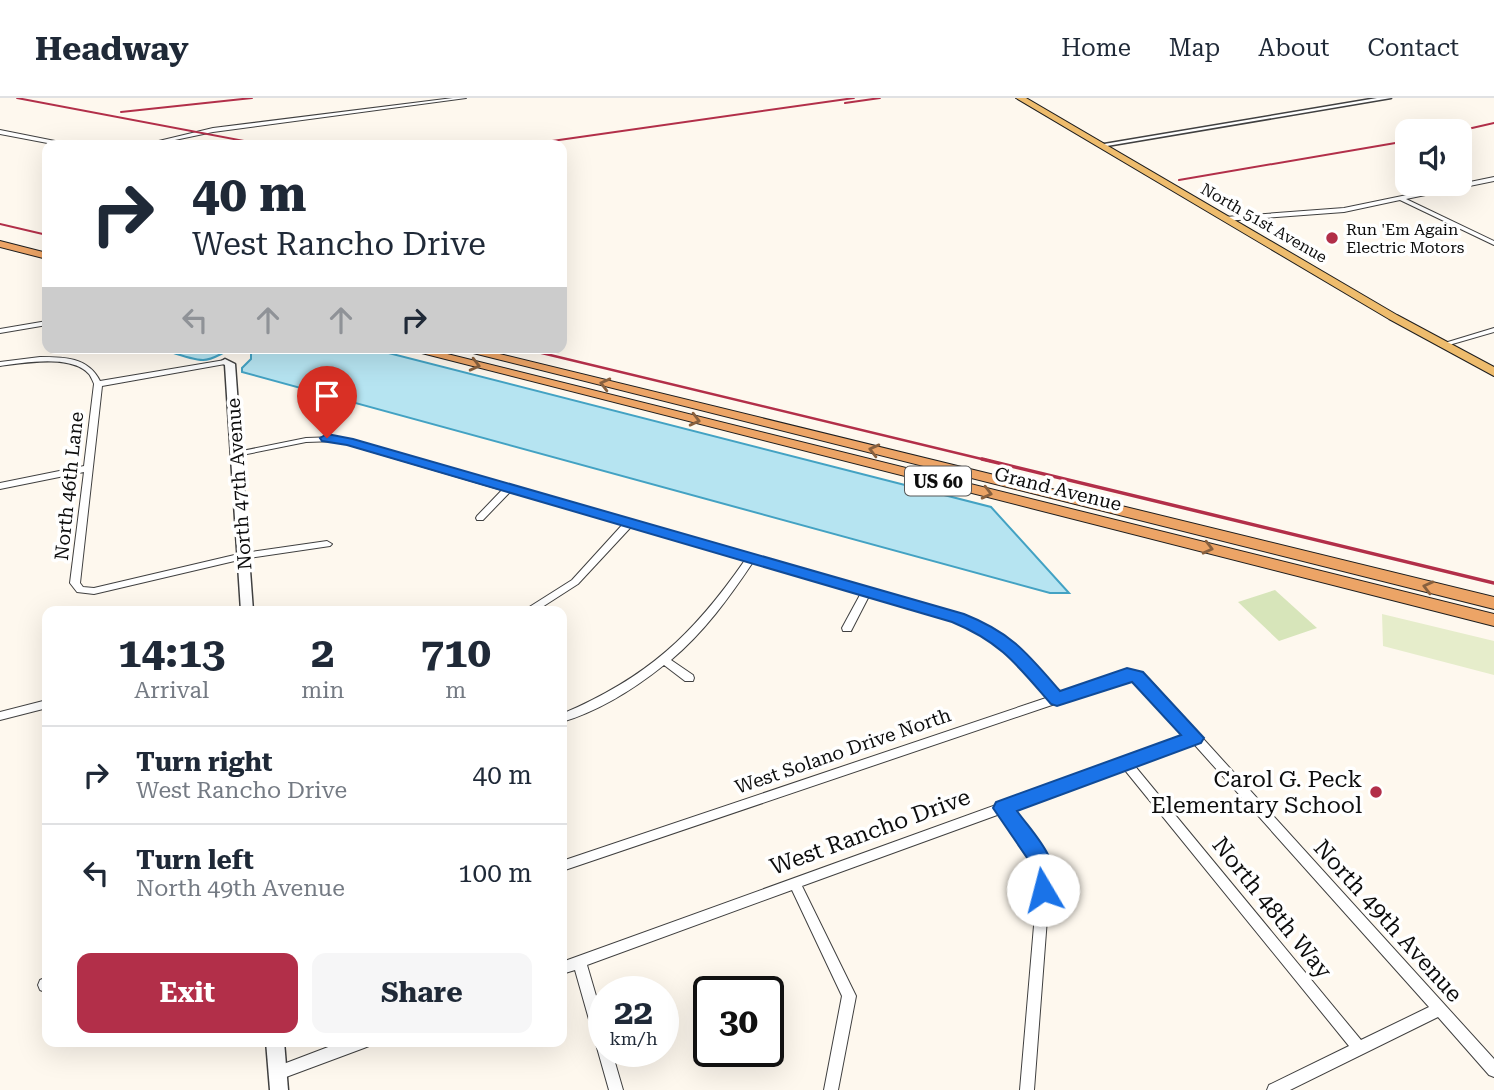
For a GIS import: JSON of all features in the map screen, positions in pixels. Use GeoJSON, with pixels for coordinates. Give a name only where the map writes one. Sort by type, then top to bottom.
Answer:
{"type":"FeatureCollection","features":[{"type":"Feature","properties":{"kind":"highway"},"geometry":{"type":"LineString","coordinates":[[0,233],[42,244]]}},
{"type":"Feature","properties":{"kind":"highway"},"geometry":{"type":"LineString","coordinates":[[0,244],[42,255]]}},
{"type":"Feature","properties":{"kind":"highway","name":"Grand Avenue"},"geometry":{"type":"LineString","coordinates":[[432,354],[1494,620]]}},
{"type":"Feature","properties":{"kind":"highway","name":"Grand Avenue"},"geometry":{"type":"LineString","coordinates":[[483,354],[1494,603]]}},
{"type":"Feature","properties":{"kind":"main road","name":"North 51st Avenue"},"geometry":{"type":"LineString","coordinates":[[1020,98],[1442,345],[1494,372]]}},
{"type":"Feature","properties":{"kind":"street"},"geometry":{"type":"LineString","coordinates":[[168,140],[213,130],[464,98]]}},
{"type":"Feature","properties":{"kind":"street"},"geometry":{"type":"LineString","coordinates":[[1101,145],[1388,98]]}},
{"type":"Feature","properties":{"kind":"street"},"geometry":{"type":"LineString","coordinates":[[0,132],[42,140]]}},
{"type":"Feature","properties":{"kind":"street"},"geometry":{"type":"LineString","coordinates":[[1225,219],[1335,211],[1494,179]]}},
{"type":"Feature","properties":{"kind":"street"},"geometry":{"type":"LineString","coordinates":[[1402,198],[1494,243]]}},
{"type":"Feature","properties":{"kind":"street"},"geometry":{"type":"LineString","coordinates":[[0,331],[42,324]]}},
{"type":"Feature","properties":{"kind":"street"},"geometry":{"type":"LineString","coordinates":[[1442,345],[1494,330]]}},
{"type":"Feature","properties":{"kind":"street"},"geometry":{"type":"LineString","coordinates":[[0,364],[40,358],[58,359],[86,367],[95,374],[98,384],[225,362]]}},
{"type":"Feature","properties":{"kind":"street","name":"North 47th Avenue"},"geometry":{"type":"LineString","coordinates":[[225,362],[230,364],[247,606]]}},
{"type":"Feature","properties":{"kind":"street","name":"North 46th Lane"},"geometry":{"type":"LineString","coordinates":[[98,384],[75,583],[80,590],[94,591],[243,556]]}},
{"type":"Feature","properties":{"kind":"street"},"geometry":{"type":"LineString","coordinates":[[237,454],[306,440],[337,439],[866,592],[980,627],[1014,649],[1057,699]]}},
{"type":"Feature","properties":{"kind":"street"},"geometry":{"type":"LineString","coordinates":[[0,486],[89,468]]}},
{"type":"Feature","properties":{"kind":"street"},"geometry":{"type":"LineString","coordinates":[[480,518],[509,488]]}},
{"type":"Feature","properties":{"kind":"street"},"geometry":{"type":"LineString","coordinates":[[536,606],[575,582],[629,523]]}},
{"type":"Feature","properties":{"kind":"street"},"geometry":{"type":"LineString","coordinates":[[243,556],[327,544]]}},
{"type":"Feature","properties":{"kind":"street"},"geometry":{"type":"LineString","coordinates":[[567,716],[604,700],[665,661],[715,610],[750,559]]}},
{"type":"Feature","properties":{"kind":"street"},"geometry":{"type":"LineString","coordinates":[[847,628],[866,592]]}},
{"type":"Feature","properties":{"kind":"street"},"geometry":{"type":"LineString","coordinates":[[665,661],[689,678]]}},
{"type":"Feature","properties":{"kind":"street","name":"West Solano Drive North"},"geometry":{"type":"LineString","coordinates":[[567,864],[1127,675],[1137,677]]}},
{"type":"Feature","properties":{"kind":"street","name":"North 49th Avenue"},"geometry":{"type":"LineString","coordinates":[[1137,677],[1494,1070]]}},
{"type":"Feature","properties":{"kind":"street"},"geometry":{"type":"LineString","coordinates":[[0,716],[42,705]]}},
{"type":"Feature","properties":{"kind":"street","name":"West Rancho Drive"},"geometry":{"type":"LineString","coordinates":[[567,966],[1195,738]]}},
{"type":"Feature","properties":{"kind":"street","name":"North 48th Way"},"geometry":{"type":"LineString","coordinates":[[1126,763],[1359,1048]]}},
{"type":"Feature","properties":{"kind":"street"},"geometry":{"type":"LineString","coordinates":[[1003,808],[1045,866],[1027,1090]]}},
{"type":"Feature","properties":{"kind":"street"},"geometry":{"type":"LineString","coordinates":[[794,884],[849,996],[831,1090]]}},
{"type":"Feature","properties":{"kind":"street"},"geometry":{"type":"LineString","coordinates":[[579,962],[588,994]]}},
{"type":"Feature","properties":{"kind":"street"},"geometry":{"type":"LineString","coordinates":[[1274,1090],[1440,1009]]}},
{"type":"Feature","properties":{"kind":"street"},"geometry":{"type":"LineString","coordinates":[[275,1047],[278,1082],[351,1047]]}},
{"type":"Feature","properties":{"kind":"street"},"geometry":{"type":"LineString","coordinates":[[609,1067],[616,1090]]}},
{"type":"Feature","properties":{"kind":"green space"},"geometry":{"type":"Polygon","coordinates":[[[1275,590],[1317,628],[1279,641],[1238,602],[1275,590]]]}},
{"type":"Feature","properties":{"kind":"green space"},"geometry":{"type":"Polygon","coordinates":[[[1382,614],[1494,641],[1494,675],[1383,646],[1382,614]]]}},
{"type":"Feature","properties":{"kind":"water"},"geometry":{"type":"Polygon","coordinates":[[[178,354],[222,354],[203,360],[178,354]]]}},
{"type":"Feature","properties":{"kind":"water"},"geometry":{"type":"Polygon","coordinates":[[[251,354],[392,354],[991,507],[1069,593],[1050,593],[242,372],[242,368],[251,359],[251,354]]]}},
{"type":"Feature","properties":{"kind":"railway"},"geometry":{"type":"LineString","coordinates":[[17,98],[239,140]]}},
{"type":"Feature","properties":{"kind":"railway"},"geometry":{"type":"LineString","coordinates":[[121,112],[252,98]]}},
{"type":"Feature","properties":{"kind":"railway"},"geometry":{"type":"LineString","coordinates":[[559,140],[854,98]]}},
{"type":"Feature","properties":{"kind":"railway"},"geometry":{"type":"LineString","coordinates":[[845,103],[880,98]]}},
{"type":"Feature","properties":{"kind":"railway"},"geometry":{"type":"LineString","coordinates":[[1472,128],[1494,123]]}},
{"type":"Feature","properties":{"kind":"railway"},"geometry":{"type":"LineString","coordinates":[[1179,180],[1395,143]]}},
{"type":"Feature","properties":{"kind":"railway"},"geometry":{"type":"LineString","coordinates":[[0,224],[42,234]]}},
{"type":"Feature","properties":{"kind":"railway"},"geometry":{"type":"LineString","coordinates":[[546,354],[990,461]]}},
{"type":"Feature","properties":{"kind":"railway"},"geometry":{"type":"LineString","coordinates":[[982,459],[1494,583]]}},
{"type":"Feature","properties":{"kind":"place","name":"Run 'Em Again Electric Motors"},"geometry":{"type":"Point","coordinates":[1332,238]}},
{"type":"Feature","properties":{"kind":"place","name":"Carol G. Peck Elementary School"},"geometry":{"type":"Point","coordinates":[1376,792]}},
{"type":"Feature","properties":{"kind":"route"},"geometry":{"type":"LineString","coordinates":[[327,438],[958,618],[980,627],[1014,649],[1057,699],[1127,675],[1145,682],[1195,738],[1003,808],[1045,866],[1043,890]]}}]}
